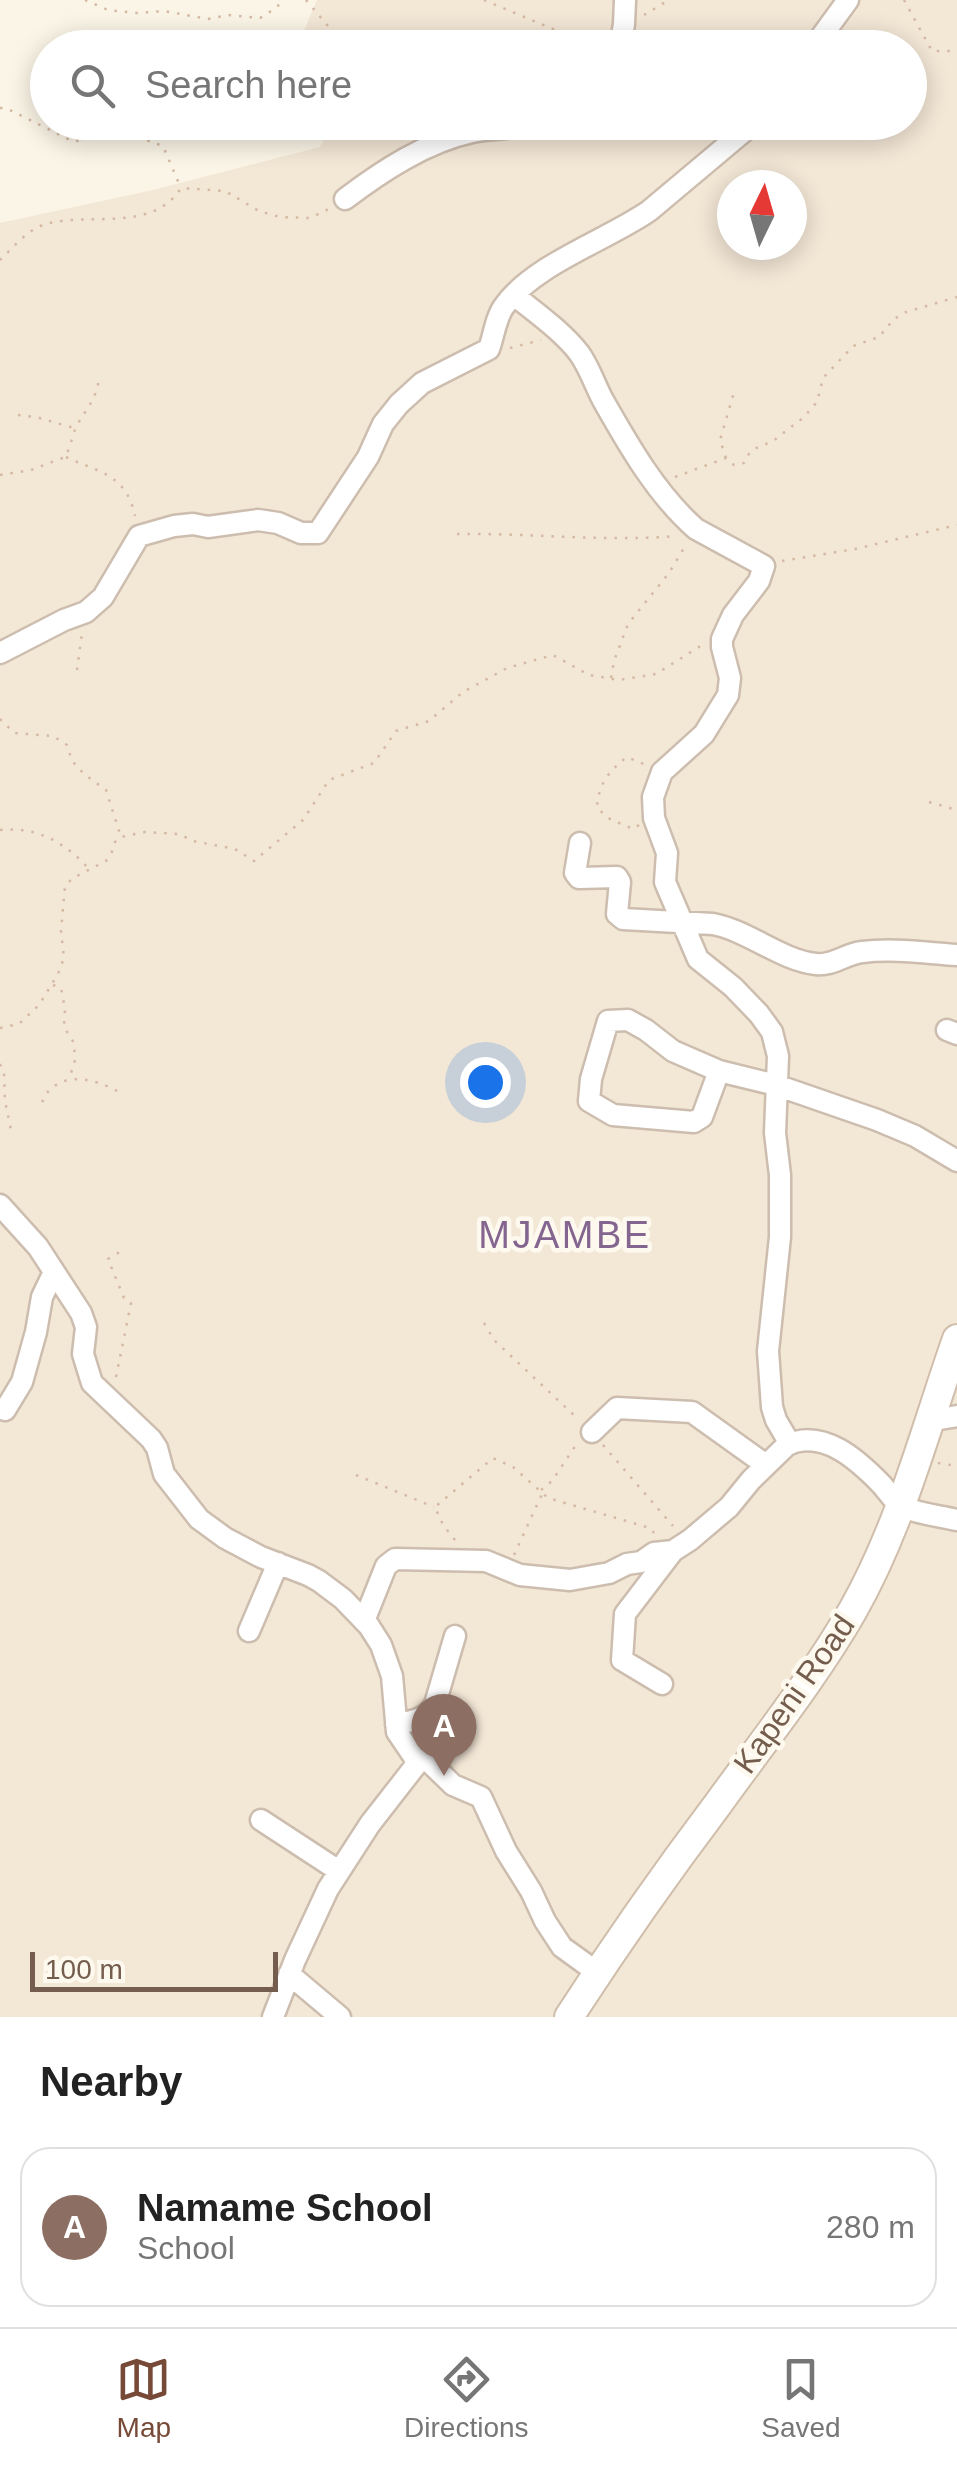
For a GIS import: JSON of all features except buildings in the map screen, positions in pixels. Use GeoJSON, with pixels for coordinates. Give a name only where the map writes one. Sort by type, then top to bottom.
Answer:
{"type":"FeatureCollection","features":[{"type":"Feature","properties":{"kind":"main road","name":"Kapeni Road"},"geometry":{"type":"LineString","coordinates":[[570,2017],[833,1642],[869,1580],[900,1506],[957,1339]]}},
{"type":"Feature","properties":{"kind":"street"},"geometry":{"type":"LineString","coordinates":[[622,30],[626,0]]}},
{"type":"Feature","properties":{"kind":"street"},"geometry":{"type":"LineString","coordinates":[[826,30],[848,0]]}},
{"type":"Feature","properties":{"kind":"street"},"geometry":{"type":"LineString","coordinates":[[345,199],[386,168],[447,140]]}},
{"type":"Feature","properties":{"kind":"street"},"geometry":{"type":"LineString","coordinates":[[2,648],[86,612],[103,597],[139,536],[193,524],[258,520],[301,533],[318,532],[399,404],[422,383],[489,349],[500,314],[514,295],[542,272],[631,224],[734,140]]}},
{"type":"Feature","properties":{"kind":"street"},"geometry":{"type":"LineString","coordinates":[[514,295],[578,352],[595,379],[602,400],[655,484],[696,529],[764,566],[759,581],[725,632],[722,647],[730,678],[728,695],[704,734],[662,772],[653,797],[654,818],[667,852],[665,882],[701,964],[760,1014],[772,1032],[778,1056],[775,1133],[780,1237],[768,1351],[773,1413],[790,1444]]}},
{"type":"Feature","properties":{"kind":"street"},"geometry":{"type":"LineString","coordinates":[[580,843],[575,873],[579,878],[617,877],[617,914],[623,919],[727,927],[801,961],[822,965],[862,952],[957,955]]}},
{"type":"Feature","properties":{"kind":"street"},"geometry":{"type":"LineString","coordinates":[[719,1071],[702,1118],[694,1122],[613,1115],[589,1101],[591,1079],[608,1021],[628,1020],[673,1051],[719,1071],[776,1085],[903,1130],[957,1161]]}},
{"type":"Feature","properties":{"kind":"street"},"geometry":{"type":"LineString","coordinates":[[0,1205],[27,1234],[86,1324],[83,1354],[92,1383],[152,1439],[164,1474],[199,1519],[239,1546],[319,1582],[344,1598],[381,1645],[392,1676],[396,1724],[401,1740],[416,1762],[414,1769],[370,1824],[339,1872],[314,1917],[272,2017]]}},
{"type":"Feature","properties":{"kind":"street"},"geometry":{"type":"LineString","coordinates":[[5,1410],[22,1382],[42,1297],[54,1272]]}},
{"type":"Feature","properties":{"kind":"street"},"geometry":{"type":"LineString","coordinates":[[590,1430],[617,1408],[692,1412],[766,1465]]}},
{"type":"Feature","properties":{"kind":"street"},"geometry":{"type":"LineString","coordinates":[[928,1421],[957,1416]]}},
{"type":"Feature","properties":{"kind":"street"},"geometry":{"type":"LineString","coordinates":[[662,1684],[622,1660],[625,1614],[681,1546],[729,1506],[790,1444],[819,1441],[844,1453],[875,1478],[900,1506],[957,1520]]}},
{"type":"Feature","properties":{"kind":"street"},"geometry":{"type":"LineString","coordinates":[[364,1620],[386,1566],[395,1559],[486,1561],[520,1576],[570,1580],[609,1573],[681,1546]]}},
{"type":"Feature","properties":{"kind":"street"},"geometry":{"type":"LineString","coordinates":[[248,1631],[278,1563]]}},
{"type":"Feature","properties":{"kind":"street"},"geometry":{"type":"LineString","coordinates":[[396,1724],[420,1719],[435,1704],[455,1636]]}},
{"type":"Feature","properties":{"kind":"street"},"geometry":{"type":"LineString","coordinates":[[408,1749],[426,1759],[453,1785],[480,1797],[544,1921],[562,1947],[598,1972]]}},
{"type":"Feature","properties":{"kind":"street"},"geometry":{"type":"LineString","coordinates":[[261,1820],[339,1872]]}},
{"type":"Feature","properties":{"kind":"street"},"geometry":{"type":"LineString","coordinates":[[289,1974],[340,2017]]}},
{"type":"Feature","properties":{"kind":"path"},"geometry":{"type":"LineString","coordinates":[[85,0],[108,10],[164,11],[208,19],[228,15],[260,18],[282,0]]}},
{"type":"Feature","properties":{"kind":"path"},"geometry":{"type":"LineString","coordinates":[[306,0],[328,26]]}},
{"type":"Feature","properties":{"kind":"path"},"geometry":{"type":"LineString","coordinates":[[484,0],[555,30]]}},
{"type":"Feature","properties":{"kind":"path"},"geometry":{"type":"LineString","coordinates":[[624,24],[669,0]]}},
{"type":"Feature","properties":{"kind":"path"},"geometry":{"type":"LineString","coordinates":[[904,0],[920,30]]}},
{"type":"Feature","properties":{"kind":"path"},"geometry":{"type":"LineString","coordinates":[[927,42],[932,51],[957,51]]}},
{"type":"Feature","properties":{"kind":"path"},"geometry":{"type":"LineString","coordinates":[[0,108],[30,120]]}},
{"type":"Feature","properties":{"kind":"path"},"geometry":{"type":"LineString","coordinates":[[146,140],[163,146],[181,188]]}},
{"type":"Feature","properties":{"kind":"path"},"geometry":{"type":"LineString","coordinates":[[181,188],[225,191],[259,211],[280,217],[310,218],[345,199]]}},
{"type":"Feature","properties":{"kind":"path"},"geometry":{"type":"LineString","coordinates":[[0,260],[30,231],[47,223],[118,220],[138,215],[167,203],[181,188]]}},
{"type":"Feature","properties":{"kind":"path"},"geometry":{"type":"LineString","coordinates":[[735,388],[720,440],[726,458],[734,464],[744,463],[754,449],[773,441],[804,417],[817,402],[823,378],[853,346],[879,337],[894,319],[906,312],[957,297]]}},
{"type":"Feature","properties":{"kind":"path"},"geometry":{"type":"LineString","coordinates":[[489,349],[512,348],[562,336]]}},
{"type":"Feature","properties":{"kind":"path"},"geometry":{"type":"LineString","coordinates":[[0,475],[31,470],[65,457],[75,428],[96,396],[98,380]]}},
{"type":"Feature","properties":{"kind":"path"},"geometry":{"type":"LineString","coordinates":[[18,414],[75,428]]}},
{"type":"Feature","properties":{"kind":"path"},"geometry":{"type":"LineString","coordinates":[[65,457],[102,470],[123,485],[132,502],[139,536]]}},
{"type":"Feature","properties":{"kind":"path"},"geometry":{"type":"LineString","coordinates":[[655,484],[726,458]]}},
{"type":"Feature","properties":{"kind":"path"},"geometry":{"type":"LineString","coordinates":[[794,557],[855,550],[957,526]]}},
{"type":"Feature","properties":{"kind":"path"},"geometry":{"type":"LineString","coordinates":[[457,534],[666,536],[690,534],[696,529]]}},
{"type":"Feature","properties":{"kind":"path"},"geometry":{"type":"LineString","coordinates":[[611,678],[628,624],[670,573],[696,529]]}},
{"type":"Feature","properties":{"kind":"path"},"geometry":{"type":"LineString","coordinates":[[77,670],[86,612]]}},
{"type":"Feature","properties":{"kind":"path"},"geometry":{"type":"LineString","coordinates":[[0,1028],[20,1024],[31,1015],[58,974],[64,958],[65,886],[106,861],[121,836],[145,832],[178,834],[235,849],[254,860],[303,820],[329,780],[374,763],[396,731],[429,721],[463,692],[507,668],[553,655],[588,676],[619,680],[656,674],[700,645],[722,647]]}},
{"type":"Feature","properties":{"kind":"path"},"geometry":{"type":"LineString","coordinates":[[0,719],[14,733],[53,736],[67,745],[72,760],[84,774],[106,790],[121,836]]}},
{"type":"Feature","properties":{"kind":"path"},"geometry":{"type":"LineString","coordinates":[[654,818],[633,828],[610,819],[597,808],[598,795],[608,771],[627,757],[662,772]]}},
{"type":"Feature","properties":{"kind":"path"},"geometry":{"type":"LineString","coordinates":[[929,802],[957,810]]}},
{"type":"Feature","properties":{"kind":"path"},"geometry":{"type":"LineString","coordinates":[[0,830],[37,831],[74,852],[90,871]]}},
{"type":"Feature","properties":{"kind":"path"},"geometry":{"type":"LineString","coordinates":[[51,984],[61,988],[64,1028],[74,1043],[75,1060],[69,1080]]}},
{"type":"Feature","properties":{"kind":"path"},"geometry":{"type":"LineString","coordinates":[[0,1064],[12,1135]]}},
{"type":"Feature","properties":{"kind":"path"},"geometry":{"type":"LineString","coordinates":[[42,1102],[52,1087],[69,1080],[103,1083],[117,1091]]}},
{"type":"Feature","properties":{"kind":"path"},"geometry":{"type":"LineString","coordinates":[[115,1385],[131,1303],[124,1298],[108,1259],[122,1250]]}},
{"type":"Feature","properties":{"kind":"path"},"geometry":{"type":"LineString","coordinates":[[484,1323],[494,1340],[590,1430],[674,1527],[681,1546]]}},
{"type":"Feature","properties":{"kind":"path"},"geometry":{"type":"LineString","coordinates":[[508,1570],[541,1492],[590,1430]]}},
{"type":"Feature","properties":{"kind":"path"},"geometry":{"type":"LineString","coordinates":[[435,1508],[493,1458],[513,1467],[548,1498],[650,1528],[681,1546]]}},
{"type":"Feature","properties":{"kind":"path"},"geometry":{"type":"LineString","coordinates":[[356,1475],[435,1508],[453,1538],[478,1562]]}},
{"type":"Feature","properties":{"kind":"shaded area"},"geometry":{"type":"Polygon","coordinates":[[[317,0],[957,0],[957,2017],[0,2017],[0,223],[153,190],[320,147],[324,140],[927,140],[927,30],[304,30],[317,0]]]}},
{"type":"Feature","properties":{"kind":"place","name":"Namame School"},"geometry":{"type":"Point","coordinates":[444,1776]}},
{"type":"Feature","properties":{"kind":"district","name":"MJAMBE"},"geometry":{"type":"Point","coordinates":[565,1235]}}]}
